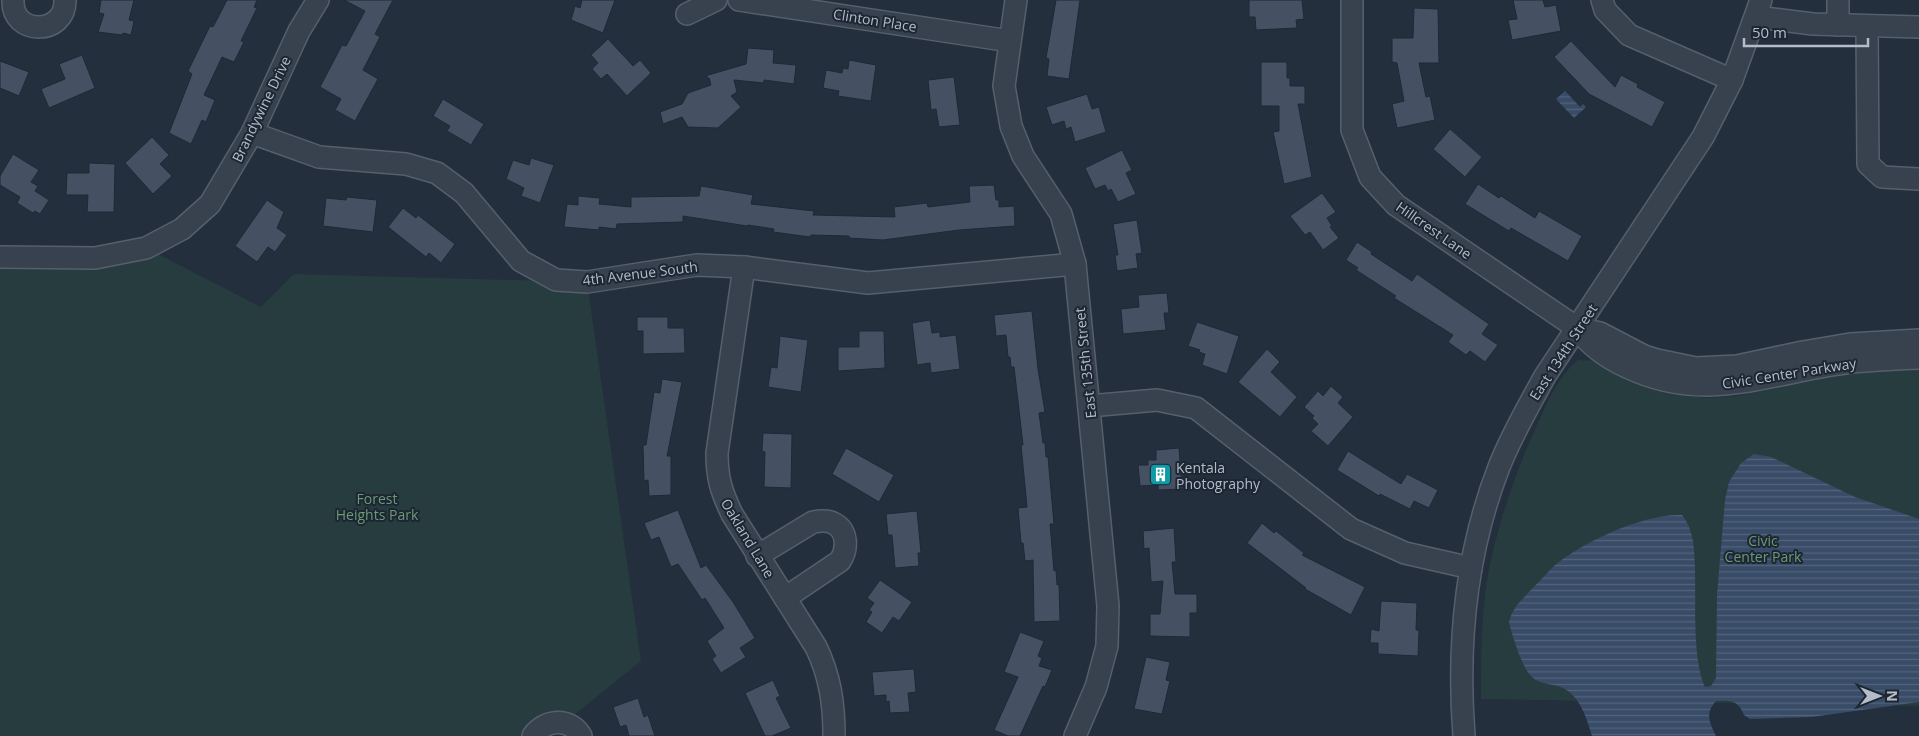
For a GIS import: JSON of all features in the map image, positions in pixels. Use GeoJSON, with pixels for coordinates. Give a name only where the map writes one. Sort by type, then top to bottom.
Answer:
{"type":"FeatureCollection","features":[{"type":"Feature","properties":{"kind":"street"},"geometry":{"type":"LineString","coordinates":[[13,0],[15,12],[20,19],[34,27],[43,28],[51,25],[58,19],[63,12],[65,0]]}},
{"type":"Feature","properties":{"kind":"street","name":"Brandywine Drive"},"geometry":{"type":"LineString","coordinates":[[0,257],[95,258],[146,248],[182,229],[210,204],[252,133],[299,31],[318,0]]}},
{"type":"Feature","properties":{"kind":"street"},"geometry":{"type":"LineString","coordinates":[[687,14],[716,0]]}},
{"type":"Feature","properties":{"kind":"street","name":"Clinton Place"},"geometry":{"type":"LineString","coordinates":[[739,0],[1010,41]]}},
{"type":"Feature","properties":{"kind":"street","name":"East 135th Street"},"geometry":{"type":"LineString","coordinates":[[1016,0],[1004,86],[1011,126],[1023,156],[1061,214],[1075,264],[1108,606],[1107,646],[1096,687],[1075,736]]}},
{"type":"Feature","properties":{"kind":"street","name":"Hillcrest Lane"},"geometry":{"type":"LineString","coordinates":[[1352,0],[1352,130],[1370,178],[1396,205],[1577,328]]}},
{"type":"Feature","properties":{"kind":"street"},"geometry":{"type":"LineString","coordinates":[[1602,0],[1605,10],[1629,35],[1732,80]]}},
{"type":"Feature","properties":{"kind":"street"},"geometry":{"type":"LineString","coordinates":[[1838,0],[1838,25]]}},
{"type":"Feature","properties":{"kind":"street"},"geometry":{"type":"LineString","coordinates":[[1758,9],[1814,24],[1919,27]]}},
{"type":"Feature","properties":{"kind":"street","name":"East 134th Street"},"geometry":{"type":"LineString","coordinates":[[1464,736],[1461,700],[1462,626],[1471,568],[1486,507],[1499,467],[1528,406],[1546,376],[1691,158],[1717,112],[1732,80],[1758,9]]}},
{"type":"Feature","properties":{"kind":"street"},"geometry":{"type":"LineString","coordinates":[[1867,26],[1868,164],[1882,178],[1919,179]]}},
{"type":"Feature","properties":{"kind":"street","name":"4th Avenue South"},"geometry":{"type":"LineString","coordinates":[[252,133],[319,157],[406,164],[437,173],[464,193],[522,261],[556,280],[587,282],[697,265],[744,268],[868,283],[1075,264]]}},
{"type":"Feature","properties":{"kind":"street","name":"Oakland Lane"},"geometry":{"type":"LineString","coordinates":[[744,268],[717,453],[717,476],[722,494],[732,514],[816,647],[825,666],[834,705],[834,736]]}},
{"type":"Feature","properties":{"kind":"street","name":"Civic Center Parkway"},"geometry":{"type":"LineString","coordinates":[[1577,328],[1600,332],[1637,352],[1657,360],[1696,368],[1737,366],[1850,344],[1919,340]]}},
{"type":"Feature","properties":{"kind":"street","name":"Civic Center Parkway"},"geometry":{"type":"LineString","coordinates":[[1577,328],[1592,346],[1622,365],[1652,377],[1695,386],[1740,384],[1806,369],[1852,362],[1919,358]]}},
{"type":"Feature","properties":{"kind":"street"},"geometry":{"type":"LineString","coordinates":[[1089,406],[1157,400],[1196,408],[1351,529],[1406,553],[1471,568]]}},
{"type":"Feature","properties":{"kind":"street"},"geometry":{"type":"LineString","coordinates":[[757,556],[813,522],[823,520],[833,523],[840,529],[844,536],[845,547],[840,561],[785,598]]}},
{"type":"Feature","properties":{"kind":"street"},"geometry":{"type":"LineString","coordinates":[[533,736],[544,725],[554,722],[573,726],[581,736]]}},
{"type":"Feature","properties":{"kind":"green space","name":"Forest Heights Park"},"geometry":{"type":"Polygon","coordinates":[[[146,248],[261,307],[294,274],[587,282],[641,661],[564,723],[533,736],[0,736],[0,257],[146,248]]]}},
{"type":"Feature","properties":{"kind":"green space","name":"Civic Center Park"},"geometry":{"type":"Polygon","coordinates":[[[1578,360],[1597,361],[1632,382],[1669,393],[1707,398],[1738,396],[1804,380],[1854,372],[1919,369],[1919,706],[1481,699],[1484,605],[1488,574],[1502,517],[1528,445],[1544,409],[1559,382],[1578,360]]]}},
{"type":"Feature","properties":{"kind":"water"},"geometry":{"type":"Polygon","coordinates":[[[1565,91],[1580,107],[1583,104],[1586,107],[1574,118],[1556,99],[1565,91]]]}},
{"type":"Feature","properties":{"kind":"water"},"geometry":{"type":"Polygon","coordinates":[[[1754,454],[1771,457],[1855,497],[1919,519],[1919,702],[1812,717],[1750,719],[1733,702],[1716,701],[1710,710],[1709,718],[1716,736],[1592,736],[1588,722],[1574,696],[1559,686],[1534,679],[1524,666],[1509,622],[1515,608],[1554,566],[1597,539],[1650,519],[1682,515],[1689,527],[1694,546],[1695,628],[1698,661],[1705,687],[1711,686],[1716,678],[1717,595],[1725,500],[1729,482],[1741,463],[1754,454]]]}},
{"type":"Feature","properties":{"kind":"building"},"geometry":{"type":"Polygon","coordinates":[[[101,0],[134,0],[129,20],[134,21],[131,35],[98,32],[104,14],[99,13],[101,0]]]}},
{"type":"Feature","properties":{"kind":"building"},"geometry":{"type":"Polygon","coordinates":[[[227,0],[257,0],[254,7],[257,8],[241,41],[244,42],[234,62],[222,57],[204,95],[215,100],[206,122],[202,120],[191,144],[169,133],[192,74],[188,71],[210,26],[213,27],[227,0]]]}},
{"type":"Feature","properties":{"kind":"building"},"geometry":{"type":"Polygon","coordinates":[[[344,0],[393,0],[375,34],[380,37],[363,70],[378,79],[355,121],[335,110],[341,99],[320,87],[342,45],[346,46],[365,11],[344,0]]]}},
{"type":"Feature","properties":{"kind":"building"},"geometry":{"type":"Polygon","coordinates":[[[582,0],[615,0],[603,33],[571,20],[575,6],[580,8],[582,0]]]}},
{"type":"Feature","properties":{"kind":"building"},"geometry":{"type":"Polygon","coordinates":[[[1056,0],[1080,0],[1069,79],[1047,76],[1049,59],[1046,58],[1056,0]]]}},
{"type":"Feature","properties":{"kind":"building"},"geometry":{"type":"Polygon","coordinates":[[[1249,0],[1302,0],[1304,19],[1296,20],[1297,28],[1256,30],[1255,17],[1249,17],[1249,0]]]}},
{"type":"Feature","properties":{"kind":"building"},"geometry":{"type":"Polygon","coordinates":[[[1513,0],[1543,0],[1545,7],[1556,5],[1561,31],[1512,40],[1508,20],[1517,19],[1513,0]]]}},
{"type":"Feature","properties":{"kind":"building"},"geometry":{"type":"Polygon","coordinates":[[[1414,8],[1438,9],[1439,63],[1419,63],[1426,97],[1430,96],[1435,120],[1397,128],[1392,104],[1404,101],[1397,63],[1392,62],[1392,38],[1413,38],[1414,8]]]}},
{"type":"Feature","properties":{"kind":"building"},"geometry":{"type":"Polygon","coordinates":[[[608,39],[633,66],[640,60],[651,73],[627,96],[607,74],[601,79],[592,69],[598,63],[591,55],[608,39]]]}},
{"type":"Feature","properties":{"kind":"building"},"geometry":{"type":"Polygon","coordinates":[[[1571,41],[1615,87],[1621,75],[1638,84],[1637,87],[1665,102],[1652,127],[1589,94],[1554,57],[1571,41]]]}},
{"type":"Feature","properties":{"kind":"building"},"geometry":{"type":"Polygon","coordinates":[[[748,48],[774,50],[773,63],[796,65],[794,84],[764,80],[764,83],[734,80],[737,92],[731,96],[741,107],[718,128],[688,127],[682,117],[663,124],[660,112],[682,104],[688,93],[711,85],[709,78],[705,76],[746,64],[748,48]]]}},
{"type":"Feature","properties":{"kind":"building"},"geometry":{"type":"Polygon","coordinates":[[[82,55],[95,88],[49,108],[41,89],[65,79],[59,64],[82,55]]]}},
{"type":"Feature","properties":{"kind":"building"},"geometry":{"type":"Polygon","coordinates":[[[849,60],[876,65],[871,101],[838,96],[839,91],[823,88],[826,70],[842,73],[843,68],[848,69],[849,60]]]}},
{"type":"Feature","properties":{"kind":"building"},"geometry":{"type":"Polygon","coordinates":[[[0,61],[29,72],[19,96],[0,88],[0,61]]]}},
{"type":"Feature","properties":{"kind":"building"},"geometry":{"type":"Polygon","coordinates":[[[1261,62],[1287,62],[1287,78],[1290,78],[1290,86],[1305,86],[1305,104],[1298,104],[1312,177],[1284,184],[1273,132],[1279,131],[1279,106],[1261,106],[1261,62]]]}},
{"type":"Feature","properties":{"kind":"building"},"geometry":{"type":"Polygon","coordinates":[[[954,77],[960,125],[939,127],[936,109],[931,110],[928,80],[954,77]]]}},
{"type":"Feature","properties":{"kind":"building"},"geometry":{"type":"Polygon","coordinates":[[[1087,94],[1092,109],[1099,107],[1106,132],[1075,142],[1071,127],[1066,129],[1064,121],[1052,125],[1046,107],[1087,94]]]}},
{"type":"Feature","properties":{"kind":"building"},"geometry":{"type":"Polygon","coordinates":[[[443,99],[484,124],[471,145],[447,131],[450,126],[433,116],[443,99]]]}},
{"type":"Feature","properties":{"kind":"building"},"geometry":{"type":"Polygon","coordinates":[[[1450,129],[1482,157],[1465,177],[1433,149],[1450,129]]]}},
{"type":"Feature","properties":{"kind":"building"},"geometry":{"type":"Polygon","coordinates":[[[152,137],[169,155],[160,164],[172,176],[153,194],[125,163],[152,137]]]}},
{"type":"Feature","properties":{"kind":"building"},"geometry":{"type":"Polygon","coordinates":[[[1122,150],[1132,170],[1126,173],[1136,194],[1118,202],[1111,189],[1108,191],[1105,185],[1095,189],[1085,168],[1122,150]]]}},
{"type":"Feature","properties":{"kind":"building"},"geometry":{"type":"Polygon","coordinates":[[[13,154],[39,170],[31,182],[38,186],[35,191],[49,200],[40,214],[35,211],[33,213],[17,203],[20,197],[0,185],[0,176],[13,154]]]}},
{"type":"Feature","properties":{"kind":"building"},"geometry":{"type":"Polygon","coordinates":[[[531,158],[554,165],[540,203],[521,196],[524,188],[506,179],[513,160],[529,165],[531,158]]]}},
{"type":"Feature","properties":{"kind":"building"},"geometry":{"type":"Polygon","coordinates":[[[89,163],[115,164],[114,212],[87,212],[88,195],[66,195],[67,173],[89,173],[89,163]]]}},
{"type":"Feature","properties":{"kind":"building"},"geometry":{"type":"Polygon","coordinates":[[[1478,184],[1535,218],[1539,211],[1582,236],[1568,261],[1511,228],[1509,231],[1465,204],[1478,184]]]}},
{"type":"Feature","properties":{"kind":"building"},"geometry":{"type":"Polygon","coordinates":[[[994,185],[996,200],[999,200],[999,207],[1014,206],[1015,226],[959,230],[883,240],[849,238],[849,236],[811,235],[810,237],[773,232],[774,229],[683,216],[683,222],[617,224],[616,229],[599,227],[599,230],[564,227],[567,204],[578,205],[578,196],[600,198],[599,204],[631,207],[631,197],[699,196],[701,186],[753,195],[751,204],[814,211],[813,215],[895,217],[894,207],[927,203],[928,207],[970,202],[969,186],[994,185]]]}},
{"type":"Feature","properties":{"kind":"building"},"geometry":{"type":"Polygon","coordinates":[[[1322,193],[1336,212],[1327,218],[1332,226],[1330,227],[1339,238],[1323,250],[1310,232],[1305,235],[1290,216],[1322,193]]]}},
{"type":"Feature","properties":{"kind":"building"},"geometry":{"type":"Polygon","coordinates":[[[347,197],[377,200],[373,232],[323,226],[326,198],[346,200],[347,197]]]}},
{"type":"Feature","properties":{"kind":"building"},"geometry":{"type":"Polygon","coordinates":[[[267,200],[284,212],[277,228],[287,235],[275,252],[268,247],[257,262],[235,246],[267,200]]]}},
{"type":"Feature","properties":{"kind":"building"},"geometry":{"type":"Polygon","coordinates":[[[403,208],[416,218],[418,215],[455,244],[441,263],[429,253],[426,257],[388,227],[403,208]]]}},
{"type":"Feature","properties":{"kind":"building"},"geometry":{"type":"Polygon","coordinates":[[[1137,220],[1142,253],[1136,254],[1138,268],[1117,271],[1115,255],[1118,255],[1113,224],[1137,220]]]}},
{"type":"Feature","properties":{"kind":"building"},"geometry":{"type":"Polygon","coordinates":[[[1357,242],[1372,252],[1371,254],[1412,281],[1417,274],[1489,324],[1482,334],[1498,345],[1485,362],[1470,351],[1466,355],[1448,342],[1453,335],[1394,298],[1396,296],[1356,270],[1358,268],[1346,260],[1357,242]]]}},
{"type":"Feature","properties":{"kind":"building"},"geometry":{"type":"Polygon","coordinates":[[[1167,293],[1169,313],[1164,313],[1166,330],[1123,334],[1121,309],[1139,307],[1138,295],[1167,293]]]}},
{"type":"Feature","properties":{"kind":"building"},"geometry":{"type":"Polygon","coordinates":[[[1032,311],[1045,412],[1039,413],[1043,443],[1045,443],[1046,457],[1048,457],[1054,524],[1050,524],[1054,571],[1056,570],[1057,585],[1059,584],[1060,621],[1034,622],[1033,560],[1025,561],[1023,543],[1021,543],[1018,508],[1027,507],[1021,445],[1023,445],[1014,367],[1011,367],[1010,357],[1008,357],[1006,335],[996,336],[994,315],[1032,311]]]}},
{"type":"Feature","properties":{"kind":"building"},"geometry":{"type":"Polygon","coordinates":[[[637,317],[668,317],[668,328],[684,328],[685,353],[643,354],[643,331],[637,331],[637,317]]]}},
{"type":"Feature","properties":{"kind":"building"},"geometry":{"type":"Polygon","coordinates":[[[930,320],[932,333],[940,332],[940,337],[956,335],[960,369],[931,373],[930,363],[917,365],[912,323],[930,320]]]}},
{"type":"Feature","properties":{"kind":"building"},"geometry":{"type":"Polygon","coordinates":[[[1197,322],[1239,336],[1227,374],[1202,365],[1205,354],[1188,346],[1197,322]]]}},
{"type":"Feature","properties":{"kind":"building"},"geometry":{"type":"Polygon","coordinates":[[[859,331],[884,331],[885,368],[838,371],[838,347],[859,347],[859,331]]]}},
{"type":"Feature","properties":{"kind":"building"},"geometry":{"type":"Polygon","coordinates":[[[780,336],[808,340],[801,392],[768,387],[771,367],[777,368],[780,336]]]}},
{"type":"Feature","properties":{"kind":"building"},"geometry":{"type":"Polygon","coordinates":[[[1267,349],[1280,362],[1271,372],[1297,397],[1280,417],[1238,382],[1267,349]]]}},
{"type":"Feature","properties":{"kind":"building"},"geometry":{"type":"Polygon","coordinates":[[[662,379],[682,382],[667,456],[671,456],[671,495],[649,496],[648,480],[644,481],[643,445],[646,445],[654,392],[660,393],[662,379]]]}},
{"type":"Feature","properties":{"kind":"building"},"geometry":{"type":"Polygon","coordinates":[[[1331,386],[1343,397],[1338,403],[1353,417],[1328,446],[1311,431],[1318,424],[1312,418],[1314,416],[1304,407],[1318,391],[1323,396],[1331,386]]]}},
{"type":"Feature","properties":{"kind":"building"},"geometry":{"type":"Polygon","coordinates":[[[763,433],[792,434],[791,488],[764,487],[765,452],[762,451],[763,433]]]}},
{"type":"Feature","properties":{"kind":"building"},"geometry":{"type":"Polygon","coordinates":[[[846,448],[894,475],[879,502],[832,474],[846,448]]]}},
{"type":"Feature","properties":{"kind":"building","name":"Kentala Photography"},"geometry":{"type":"Polygon","coordinates":[[[1179,448],[1182,489],[1158,490],[1158,485],[1140,486],[1138,465],[1148,465],[1148,460],[1156,460],[1156,450],[1179,448]]]}},
{"type":"Feature","properties":{"kind":"building"},"geometry":{"type":"Polygon","coordinates":[[[1348,451],[1401,484],[1407,474],[1438,490],[1429,508],[1414,501],[1410,509],[1380,494],[1379,496],[1337,470],[1348,451]]]}},
{"type":"Feature","properties":{"kind":"building"},"geometry":{"type":"Polygon","coordinates":[[[678,510],[701,568],[706,565],[733,602],[755,638],[740,648],[746,657],[721,673],[712,659],[716,656],[707,641],[724,628],[705,598],[702,600],[678,564],[671,567],[659,537],[651,540],[644,523],[678,510]]]}},
{"type":"Feature","properties":{"kind":"building"},"geometry":{"type":"Polygon","coordinates":[[[917,511],[921,553],[918,553],[919,566],[895,568],[892,535],[888,535],[886,514],[917,511]]]}},
{"type":"Feature","properties":{"kind":"building"},"geometry":{"type":"Polygon","coordinates":[[[1262,523],[1274,533],[1276,531],[1304,553],[1302,555],[1365,587],[1351,615],[1305,589],[1247,543],[1262,523]]]}},
{"type":"Feature","properties":{"kind":"building"},"geometry":{"type":"Polygon","coordinates":[[[1174,528],[1176,562],[1172,562],[1175,594],[1197,594],[1197,613],[1190,613],[1190,637],[1150,636],[1150,614],[1160,614],[1163,581],[1151,582],[1149,548],[1144,549],[1143,531],[1174,528]]]}},
{"type":"Feature","properties":{"kind":"building"},"geometry":{"type":"Polygon","coordinates":[[[880,580],[912,602],[899,621],[893,617],[882,633],[866,622],[872,612],[869,610],[874,603],[867,598],[880,580]]]}},
{"type":"Feature","properties":{"kind":"building"},"geometry":{"type":"Polygon","coordinates":[[[1381,601],[1417,603],[1416,630],[1419,630],[1418,656],[1378,654],[1378,643],[1370,643],[1371,629],[1379,631],[1381,601]]]}},
{"type":"Feature","properties":{"kind":"building"},"geometry":{"type":"Polygon","coordinates":[[[1020,632],[1044,641],[1038,656],[1042,658],[1039,666],[1052,670],[1020,736],[1008,736],[994,730],[1018,677],[1004,672],[1020,632]]]}},
{"type":"Feature","properties":{"kind":"building"},"geometry":{"type":"Polygon","coordinates":[[[1146,657],[1170,662],[1166,680],[1170,681],[1162,714],[1134,709],[1146,657]]]}},
{"type":"Feature","properties":{"kind":"building"},"geometry":{"type":"Polygon","coordinates":[[[914,669],[916,692],[908,693],[910,712],[890,713],[889,701],[886,702],[886,695],[874,696],[872,672],[914,669]]]}},
{"type":"Feature","properties":{"kind":"building"},"geometry":{"type":"Polygon","coordinates":[[[773,680],[780,696],[776,698],[791,728],[772,736],[765,736],[745,693],[773,680]]]}},
{"type":"Feature","properties":{"kind":"building"},"geometry":{"type":"Polygon","coordinates":[[[638,698],[644,717],[648,715],[655,736],[629,736],[626,725],[620,727],[613,707],[638,698]]]}},
{"type":"Feature","properties":{"kind":"place","name":"Kentala Photography"},"geometry":{"type":"Point","coordinates":[1160,475]}}]}
